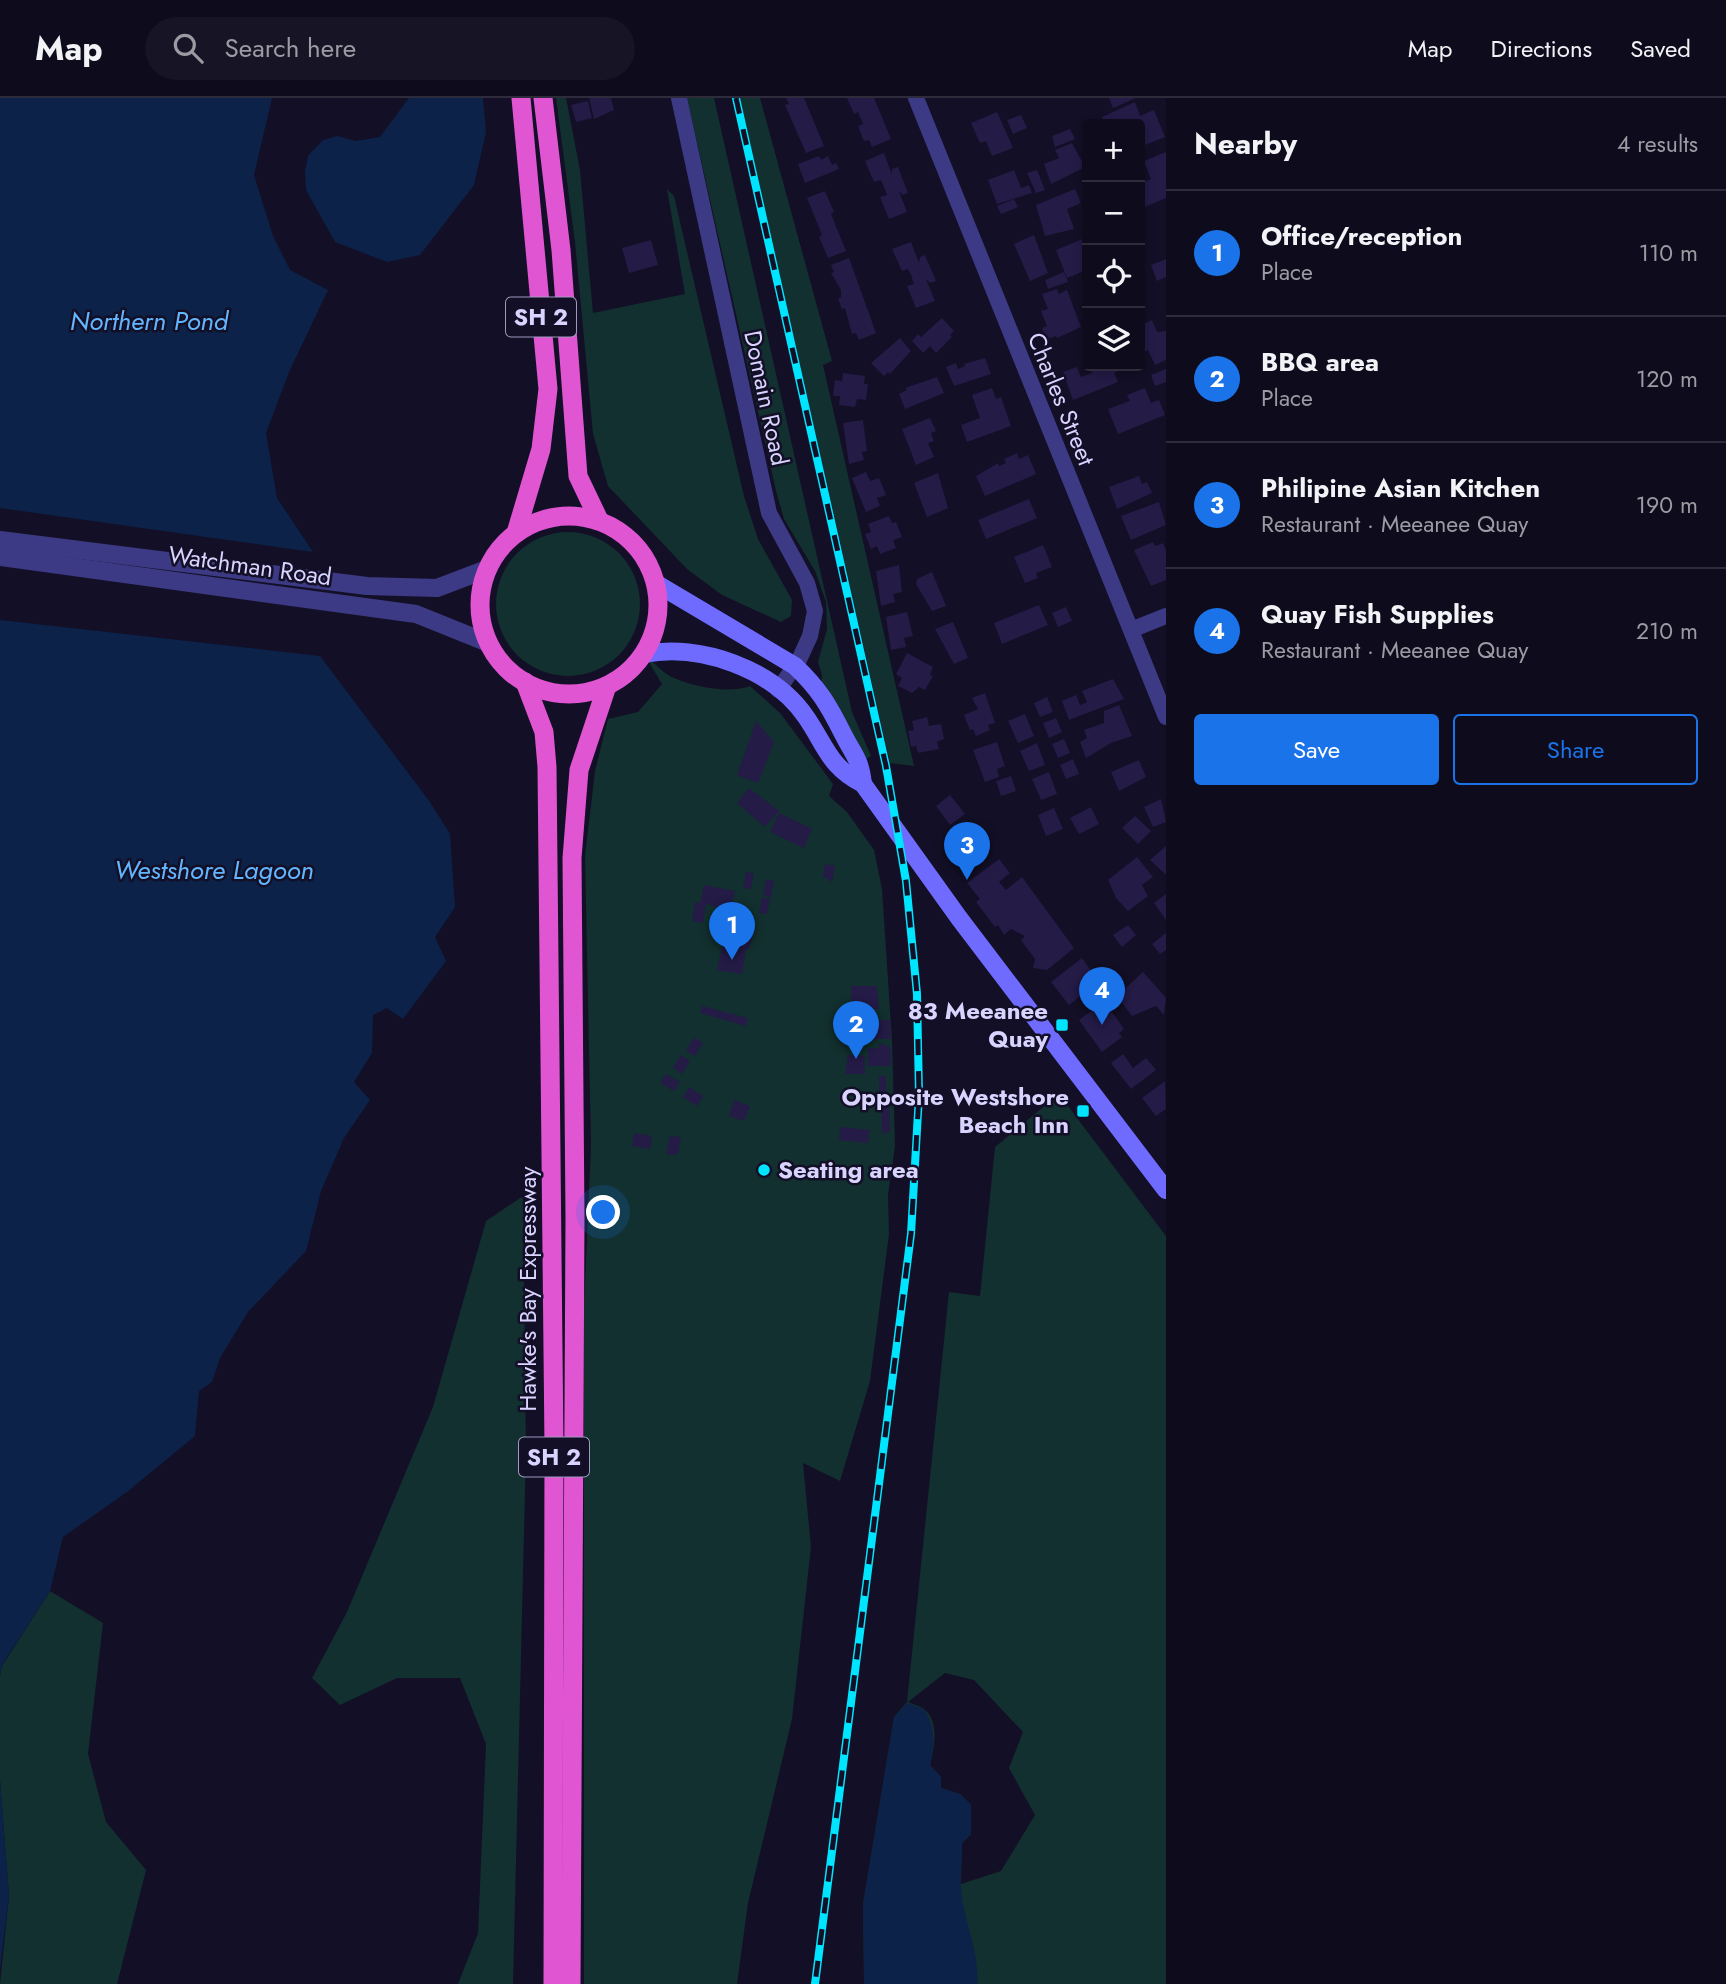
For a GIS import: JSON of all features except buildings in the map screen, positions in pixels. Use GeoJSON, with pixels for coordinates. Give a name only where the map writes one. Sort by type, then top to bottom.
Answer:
{"type":"FeatureCollection","features":[{"type":"Feature","properties":{"kind":"highway","name":"SH 2"},"geometry":{"type":"LineString","coordinates":[[516,533],[541,449],[548,389],[522,98]]}},
{"type":"Feature","properties":{"kind":"highway","name":"SH 2"},"geometry":{"type":"LineString","coordinates":[[543,98],[561,250],[578,475],[599,520]]}},
{"type":"Feature","properties":{"kind":"highway","name":"SH 2"},"geometry":{"type":"LineString","coordinates":[[578,515],[599,520],[625,535],[645,557],[657,584],[659,608],[655,632],[644,654],[628,672],[607,685],[587,692],[565,694],[544,690],[510,672],[488,643],[481,619],[480,593],[487,569],[500,548],[516,533],[535,522],[556,516],[578,515]]}},
{"type":"Feature","properties":{"kind":"highway","name":"Hawke's Bay Expressway"},"geometry":{"type":"LineString","coordinates":[[525,682],[544,732],[547,767],[554,1447],[553,1984]]}},
{"type":"Feature","properties":{"kind":"highway","name":"Hawke's Bay Expressway"},"geometry":{"type":"LineString","coordinates":[[571,1984],[575,1218],[572,858],[579,770],[607,685]]}},
{"type":"Feature","properties":{"kind":"main road"},"geometry":{"type":"LineString","coordinates":[[657,584],[795,666],[833,710],[843,734],[860,762],[863,785]]}},
{"type":"Feature","properties":{"kind":"main road"},"geometry":{"type":"LineString","coordinates":[[644,654],[680,650],[732,661],[778,690],[805,716],[841,774],[863,785],[951,908],[1166,1189]]}},
{"type":"Feature","properties":{"kind":"street","name":"Domain Road"},"geometry":{"type":"LineString","coordinates":[[679,98],[769,513],[812,597],[814,624],[795,666],[778,690]]}},
{"type":"Feature","properties":{"kind":"street","name":"Charles Street"},"geometry":{"type":"LineString","coordinates":[[916,98],[1166,717]]}},
{"type":"Feature","properties":{"kind":"street","name":"Watchman Road"},"geometry":{"type":"LineString","coordinates":[[0,540],[367,586],[437,588],[487,569]]}},
{"type":"Feature","properties":{"kind":"street","name":"Watchman Road"},"geometry":{"type":"LineString","coordinates":[[0,557],[416,614],[488,643]]}},
{"type":"Feature","properties":{"kind":"street"},"geometry":{"type":"LineString","coordinates":[[1131,630],[1166,616]]}},
{"type":"Feature","properties":{"kind":"green space"},"geometry":{"type":"Polygon","coordinates":[[[556,98],[566,98],[580,170],[593,313],[685,294],[667,189],[674,196],[744,496],[758,539],[792,600],[791,616],[781,622],[722,595],[687,569],[608,486],[593,434],[575,242],[556,98]]]}},
{"type":"Feature","properties":{"kind":"green space"},"geometry":{"type":"Polygon","coordinates":[[[687,98],[714,98],[852,712],[871,756],[861,762],[820,693],[822,675],[818,662],[827,629],[826,602],[815,571],[784,519],[776,491],[687,98]]]}},
{"type":"Feature","properties":{"kind":"green space"},"geometry":{"type":"Polygon","coordinates":[[[740,98],[760,98],[832,361],[823,365],[914,766],[890,763],[740,98]]]}},
{"type":"Feature","properties":{"kind":"green space"},"geometry":{"type":"Polygon","coordinates":[[[568,532],[595,538],[619,553],[634,577],[640,604],[634,631],[619,655],[595,670],[568,676],[541,670],[517,655],[502,631],[496,604],[502,577],[517,553],[541,538],[568,532]]]}},
{"type":"Feature","properties":{"kind":"green space"},"geometry":{"type":"Polygon","coordinates":[[[644,654],[670,676],[692,684],[722,689],[750,686],[780,713],[833,784],[829,796],[847,812],[874,850],[882,889],[892,1040],[895,1146],[888,1195],[889,1234],[870,1381],[840,1481],[803,1463],[811,1547],[792,1719],[748,1903],[737,1984],[584,1984],[584,1308],[591,1145],[585,856],[595,771],[608,719],[638,712],[662,684],[644,654]]]}},
{"type":"Feature","properties":{"kind":"green space"},"geometry":{"type":"Polygon","coordinates":[[[1059,1094],[1166,1236],[1166,1984],[864,1984],[863,1904],[894,1717],[907,1702],[949,1292],[980,1296],[995,1147],[1059,1094]],[[945,1673],[908,1702],[924,1709],[932,1721],[934,1736],[930,1765],[941,1777],[941,1788],[960,1794],[971,1805],[971,1834],[962,1843],[961,1884],[1001,1871],[1035,1815],[1009,1768],[1023,1732],[974,1680],[945,1673]]]}},
{"type":"Feature","properties":{"kind":"green space"},"geometry":{"type":"Polygon","coordinates":[[[523,1196],[526,1450],[513,1984],[458,1984],[478,1933],[486,1744],[460,1678],[397,1678],[340,1705],[312,1678],[347,1612],[433,1407],[486,1221],[523,1196]]]}},
{"type":"Feature","properties":{"kind":"green space"},"geometry":{"type":"Polygon","coordinates":[[[50,1591],[103,1623],[88,1754],[106,1822],[146,1870],[117,1984],[0,1984],[9,1896],[0,1781],[0,1676],[2,1666],[50,1591]]]}},
{"type":"Feature","properties":{"kind":"water","name":"Northern Pond"},"geometry":{"type":"Polygon","coordinates":[[[0,98],[272,98],[254,175],[273,236],[290,270],[328,290],[289,372],[266,433],[277,498],[313,552],[0,508],[0,98]]]}},
{"type":"Feature","properties":{"kind":"water"},"geometry":{"type":"Polygon","coordinates":[[[409,98],[483,98],[486,132],[474,185],[420,255],[387,262],[335,242],[306,190],[305,171],[308,156],[323,140],[337,136],[356,141],[380,137],[409,98]]]}},
{"type":"Feature","properties":{"kind":"water","name":"Westshore Lagoon"},"geometry":{"type":"Polygon","coordinates":[[[0,620],[320,656],[430,802],[450,834],[455,907],[435,937],[446,961],[403,1019],[387,1008],[373,1015],[372,1053],[354,1082],[370,1100],[344,1138],[321,1191],[306,1251],[248,1312],[220,1358],[212,1382],[199,1391],[195,1436],[127,1492],[63,1537],[50,1591],[2,1665],[0,1676],[0,620]]]}},
{"type":"Feature","properties":{"kind":"water"},"geometry":{"type":"Polygon","coordinates":[[[907,1703],[925,1710],[931,1724],[933,1750],[930,1765],[941,1777],[941,1788],[960,1794],[971,1805],[971,1834],[962,1843],[961,1881],[962,1899],[976,1960],[977,1984],[864,1984],[863,1904],[894,1717],[907,1703]]]}},
{"type":"Feature","properties":{"kind":"water"},"geometry":{"type":"Polygon","coordinates":[[[0,1781],[9,1896],[0,1970],[0,1781]]]}},
{"type":"Feature","properties":{"kind":"railway"},"geometry":{"type":"LineString","coordinates":[[736,98],[886,766],[906,881],[917,994],[919,1095],[911,1234],[815,1984]]}},
{"type":"Feature","properties":{"kind":"place","name":"Philipine Asian Kitchen"},"geometry":{"type":"Point","coordinates":[967,880]}},
{"type":"Feature","properties":{"kind":"place","name":"Office/reception"},"geometry":{"type":"Point","coordinates":[732,960]}},
{"type":"Feature","properties":{"kind":"place","name":"83 Meeanee Quay"},"geometry":{"type":"Point","coordinates":[1062,1025]}},
{"type":"Feature","properties":{"kind":"place","name":"Quay Fish Supplies"},"geometry":{"type":"Point","coordinates":[1102,1025]}},
{"type":"Feature","properties":{"kind":"place","name":"BBQ area"},"geometry":{"type":"Point","coordinates":[856,1059]}},
{"type":"Feature","properties":{"kind":"place","name":"Opposite Westshore Beach Inn"},"geometry":{"type":"Point","coordinates":[1083,1111]}},
{"type":"Feature","properties":{"kind":"place","name":"Seating area"},"geometry":{"type":"Point","coordinates":[764,1170]}}]}
